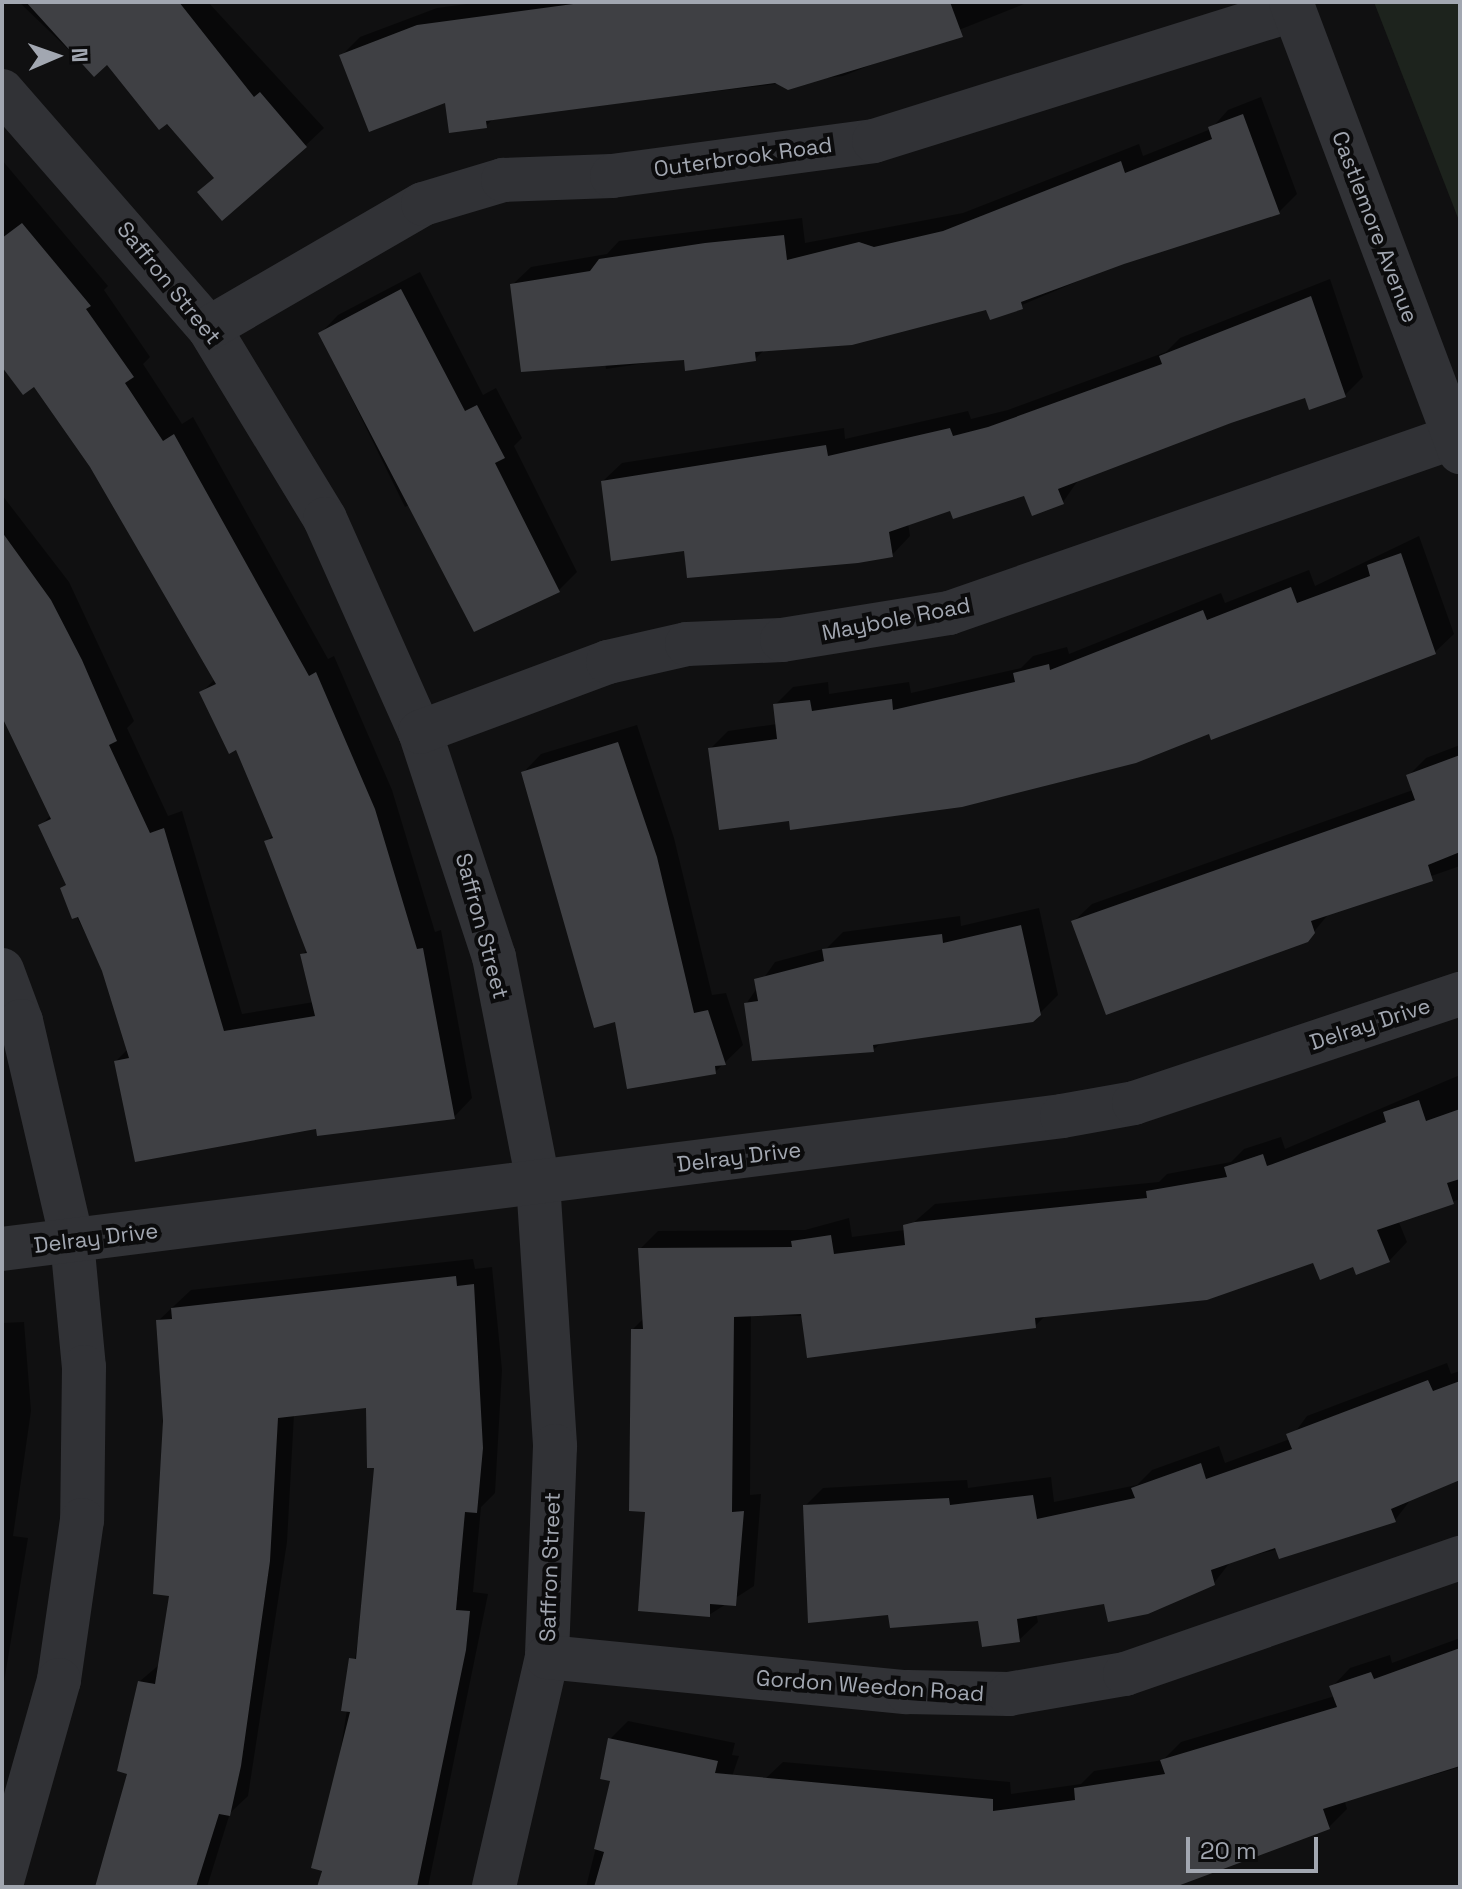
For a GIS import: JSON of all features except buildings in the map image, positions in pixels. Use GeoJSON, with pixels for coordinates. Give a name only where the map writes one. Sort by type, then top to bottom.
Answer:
{"type":"FeatureCollection","features":[{"type":"Feature","properties":{"kind":"street","name":"Outerbrook Road"},"geometry":{"type":"LineString","coordinates":[[209,328],[423,204],[503,180],[612,176],[874,141],[1292,6]]}},
{"type":"Feature","properties":{"kind":"street","name":"Castlemore Avenue"},"geometry":{"type":"LineString","coordinates":[[1292,6],[1457,445]]}},
{"type":"Feature","properties":{"kind":"street","name":"Saffron Street"},"geometry":{"type":"LineString","coordinates":[[2,91],[209,328],[325,519],[420,732],[494,957],[538,1182],[555,1446],[547,1657],[494,1887]]}},
{"type":"Feature","properties":{"kind":"street","name":"Maybole Road"},"geometry":{"type":"LineString","coordinates":[[420,732],[608,662],[687,644],[782,640],[949,613],[1457,445]]}},
{"type":"Feature","properties":{"kind":"street"},"geometry":{"type":"LineString","coordinates":[[2,970],[21,1021],[72,1241],[84,1367],[82,1520],[59,1680],[2,1881]]}},
{"type":"Feature","properties":{"kind":"street","name":"Delray Drive"},"geometry":{"type":"LineString","coordinates":[[2,1249],[1134,1103],[1460,994]]}},
{"type":"Feature","properties":{"kind":"street","name":"Gordon Weedon Road"},"geometry":{"type":"LineString","coordinates":[[547,1657],[907,1692],[1009,1694],[1125,1674],[1460,1558]]}},
{"type":"Feature","properties":{"kind":"shaded area"},"geometry":{"type":"Polygon","coordinates":[[[1374,2],[1460,2],[1460,223],[1374,2]]]}}]}
